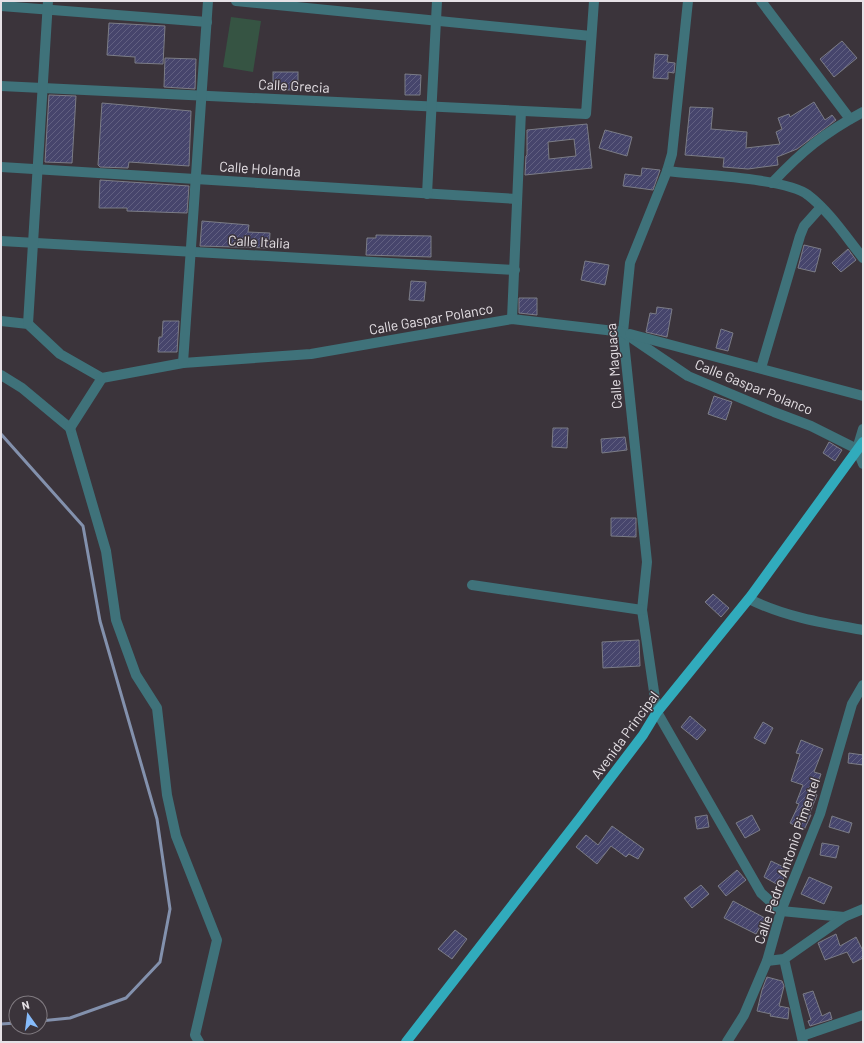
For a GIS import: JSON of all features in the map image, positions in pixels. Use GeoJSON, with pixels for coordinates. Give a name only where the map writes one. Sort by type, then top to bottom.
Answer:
{"type":"FeatureCollection","features":[{"type":"Feature","properties":{"kind":"main road","name":"Avenida Principal"},"geometry":{"type":"LineString","coordinates":[[406,1042],[580,818],[643,735],[658,712],[749,599],[860,446]]}},
{"type":"Feature","properties":{"kind":"street"},"geometry":{"type":"LineString","coordinates":[[184,363],[208,1]]}},
{"type":"Feature","properties":{"kind":"street"},"geometry":{"type":"LineString","coordinates":[[236,1],[591,36],[594,1]]}},
{"type":"Feature","properties":{"kind":"street"},"geometry":{"type":"LineString","coordinates":[[428,194],[437,1]]}},
{"type":"Feature","properties":{"kind":"street","name":"Calle Maguaca"},"geometry":{"type":"LineString","coordinates":[[658,712],[642,610],[647,562],[623,332],[630,263],[667,171],[672,154],[688,1]]}},
{"type":"Feature","properties":{"kind":"street"},"geometry":{"type":"LineString","coordinates":[[761,1],[850,119]]}},
{"type":"Feature","properties":{"kind":"street"},"geometry":{"type":"LineString","coordinates":[[1,6],[48,5],[207,22]]}},
{"type":"Feature","properties":{"kind":"street"},"geometry":{"type":"LineString","coordinates":[[28,324],[48,5]]}},
{"type":"Feature","properties":{"kind":"street","name":"Calle Grecia"},"geometry":{"type":"LineString","coordinates":[[1,86],[586,114],[591,36]]}},
{"type":"Feature","properties":{"kind":"street"},"geometry":{"type":"LineString","coordinates":[[512,319],[521,111]]}},
{"type":"Feature","properties":{"kind":"street"},"geometry":{"type":"LineString","coordinates":[[772,183],[805,149],[828,131],[863,112]]}},
{"type":"Feature","properties":{"kind":"street","name":"Calle Holanda"},"geometry":{"type":"LineString","coordinates":[[1,167],[517,199]]}},
{"type":"Feature","properties":{"kind":"street"},"geometry":{"type":"LineString","coordinates":[[667,171],[772,183],[790,187],[807,194],[821,207],[863,258]]}},
{"type":"Feature","properties":{"kind":"street"},"geometry":{"type":"LineString","coordinates":[[761,368],[800,236],[804,226],[821,207]]}},
{"type":"Feature","properties":{"kind":"street","name":"Calle Italia"},"geometry":{"type":"LineString","coordinates":[[1,241],[515,270]]}},
{"type":"Feature","properties":{"kind":"street","name":"Calle Gaspar Polanco"},"geometry":{"type":"LineString","coordinates":[[102,378],[184,363],[311,354],[512,319],[623,332],[688,376],[860,446]]}},
{"type":"Feature","properties":{"kind":"street"},"geometry":{"type":"LineString","coordinates":[[1,321],[28,324],[60,354],[102,378],[70,428]]}},
{"type":"Feature","properties":{"kind":"street"},"geometry":{"type":"LineString","coordinates":[[623,332],[863,396]]}},
{"type":"Feature","properties":{"kind":"street"},"geometry":{"type":"LineString","coordinates":[[1,375],[22,388],[70,428],[106,551],[116,620],[136,675],[157,708],[167,795],[176,836],[217,940],[195,1034],[200,1042]]}},
{"type":"Feature","properties":{"kind":"street"},"geometry":{"type":"LineString","coordinates":[[863,429],[860,446],[863,464]]}},
{"type":"Feature","properties":{"kind":"street"},"geometry":{"type":"LineString","coordinates":[[472,585],[642,610]]}},
{"type":"Feature","properties":{"kind":"street"},"geometry":{"type":"LineString","coordinates":[[749,599],[770,610],[800,618],[863,630]]}},
{"type":"Feature","properties":{"kind":"street","name":"Calle Pedro Antonio Pimentel"},"geometry":{"type":"LineString","coordinates":[[727,1042],[744,1015],[767,961],[781,911],[820,814],[852,704],[863,685]]}},
{"type":"Feature","properties":{"kind":"street"},"geometry":{"type":"LineString","coordinates":[[658,712],[747,871],[761,893],[781,911],[844,918]]}},
{"type":"Feature","properties":{"kind":"street"},"geometry":{"type":"LineString","coordinates":[[767,961],[784,959],[844,918],[863,909]]}},
{"type":"Feature","properties":{"kind":"street"},"geometry":{"type":"LineString","coordinates":[[784,959],[803,1039],[863,1015]]}},
{"type":"Feature","properties":{"kind":"green space"},"geometry":{"type":"Polygon","coordinates":[[[231,17],[261,21],[253,72],[223,67],[231,17]]]}},
{"type":"Feature","properties":{"kind":"building"},"geometry":{"type":"Polygon","coordinates":[[[109,23],[165,26],[163,64],[135,63],[135,57],[107,55],[109,23]]]}},
{"type":"Feature","properties":{"kind":"building"},"geometry":{"type":"Polygon","coordinates":[[[842,41],[857,58],[834,77],[820,59],[842,41]]]}},
{"type":"Feature","properties":{"kind":"building"},"geometry":{"type":"Polygon","coordinates":[[[655,54],[668,55],[667,62],[675,63],[674,73],[668,72],[668,79],[653,78],[655,54]]]}},
{"type":"Feature","properties":{"kind":"building"},"geometry":{"type":"Polygon","coordinates":[[[165,58],[196,59],[195,89],[164,87],[165,58]]]}},
{"type":"Feature","properties":{"kind":"building"},"geometry":{"type":"Polygon","coordinates":[[[273,72],[298,72],[298,90],[273,90],[273,72]]]}},
{"type":"Feature","properties":{"kind":"building"},"geometry":{"type":"Polygon","coordinates":[[[405,74],[421,75],[420,95],[405,95],[405,74]]]}},
{"type":"Feature","properties":{"kind":"building"},"geometry":{"type":"Polygon","coordinates":[[[49,95],[76,96],[72,163],[45,162],[49,95]]]}},
{"type":"Feature","properties":{"kind":"building"},"geometry":{"type":"Polygon","coordinates":[[[814,102],[825,120],[832,115],[836,120],[797,149],[777,157],[778,165],[748,169],[723,167],[724,158],[685,155],[690,107],[713,108],[711,129],[747,132],[746,148],[780,144],[776,132],[782,129],[778,118],[789,114],[790,117],[814,102]]]}},
{"type":"Feature","properties":{"kind":"building"},"geometry":{"type":"Polygon","coordinates":[[[102,103],[191,111],[189,166],[129,162],[128,168],[100,167],[98,165],[102,103]]]}},
{"type":"Feature","properties":{"kind":"building"},"geometry":{"type":"Polygon","coordinates":[[[587,124],[592,168],[525,175],[527,130],[587,124]],[[574,139],[548,142],[549,159],[576,156],[574,139]]]}},
{"type":"Feature","properties":{"kind":"building"},"geometry":{"type":"Polygon","coordinates":[[[605,130],[632,137],[627,156],[599,148],[605,130]]]}},
{"type":"Feature","properties":{"kind":"building"},"geometry":{"type":"Polygon","coordinates":[[[642,168],[660,170],[653,190],[623,186],[625,174],[641,176],[642,168]]]}},
{"type":"Feature","properties":{"kind":"building"},"geometry":{"type":"Polygon","coordinates":[[[100,180],[189,186],[187,213],[127,211],[127,208],[99,208],[100,180]]]}},
{"type":"Feature","properties":{"kind":"building"},"geometry":{"type":"Polygon","coordinates":[[[202,221],[249,225],[248,232],[270,233],[269,248],[200,246],[202,221]]]}},
{"type":"Feature","properties":{"kind":"building"},"geometry":{"type":"Polygon","coordinates":[[[376,235],[431,236],[431,257],[366,255],[367,238],[376,238],[376,235]]]}},
{"type":"Feature","properties":{"kind":"building"},"geometry":{"type":"Polygon","coordinates":[[[804,245],[821,249],[815,272],[798,268],[804,245]]]}},
{"type":"Feature","properties":{"kind":"building"},"geometry":{"type":"Polygon","coordinates":[[[848,249],[856,260],[841,272],[832,263],[848,249]]]}},
{"type":"Feature","properties":{"kind":"building"},"geometry":{"type":"Polygon","coordinates":[[[585,261],[609,265],[605,285],[581,280],[585,261]]]}},
{"type":"Feature","properties":{"kind":"building"},"geometry":{"type":"Polygon","coordinates":[[[411,281],[426,282],[424,301],[409,300],[411,281]]]}},
{"type":"Feature","properties":{"kind":"building"},"geometry":{"type":"Polygon","coordinates":[[[519,298],[537,298],[537,315],[519,313],[519,298]]]}},
{"type":"Feature","properties":{"kind":"building"},"geometry":{"type":"Polygon","coordinates":[[[657,307],[672,309],[667,337],[646,332],[650,313],[656,314],[657,307]]]}},
{"type":"Feature","properties":{"kind":"building"},"geometry":{"type":"Polygon","coordinates":[[[163,321],[179,321],[177,352],[158,352],[159,337],[162,337],[163,321]]]}},
{"type":"Feature","properties":{"kind":"building"},"geometry":{"type":"Polygon","coordinates":[[[721,329],[733,333],[728,351],[716,348],[721,329]]]}},
{"type":"Feature","properties":{"kind":"building"},"geometry":{"type":"Polygon","coordinates":[[[714,396],[732,402],[726,420],[708,414],[714,396]]]}},
{"type":"Feature","properties":{"kind":"building"},"geometry":{"type":"Polygon","coordinates":[[[553,428],[568,428],[567,448],[552,447],[553,428]]]}},
{"type":"Feature","properties":{"kind":"building"},"geometry":{"type":"Polygon","coordinates":[[[625,437],[627,450],[602,453],[601,439],[625,437]]]}},
{"type":"Feature","properties":{"kind":"building"},"geometry":{"type":"Polygon","coordinates":[[[829,442],[842,450],[835,461],[823,453],[829,442]]]}},
{"type":"Feature","properties":{"kind":"building"},"geometry":{"type":"Polygon","coordinates":[[[611,518],[636,518],[636,537],[611,536],[611,518]]]}},
{"type":"Feature","properties":{"kind":"building"},"geometry":{"type":"Polygon","coordinates":[[[713,594],[729,608],[721,617],[705,602],[713,594]]]}},
{"type":"Feature","properties":{"kind":"building"},"geometry":{"type":"Polygon","coordinates":[[[639,640],[640,666],[603,668],[602,642],[639,640]]]}},
{"type":"Feature","properties":{"kind":"building"},"geometry":{"type":"Polygon","coordinates":[[[690,716],[706,730],[697,740],[681,727],[690,716]]]}},
{"type":"Feature","properties":{"kind":"building"},"geometry":{"type":"Polygon","coordinates":[[[763,722],[773,728],[765,744],[754,738],[763,722]]]}},
{"type":"Feature","properties":{"kind":"building"},"geometry":{"type":"Polygon","coordinates":[[[801,740],[823,749],[814,772],[821,774],[814,794],[817,795],[809,815],[811,815],[804,830],[790,823],[799,804],[796,803],[803,785],[791,781],[800,754],[796,753],[801,740]]]}},
{"type":"Feature","properties":{"kind":"building"},"geometry":{"type":"Polygon","coordinates":[[[849,753],[863,755],[863,765],[848,763],[849,753]]]}},
{"type":"Feature","properties":{"kind":"building"},"geometry":{"type":"Polygon","coordinates":[[[707,815],[709,827],[697,829],[695,817],[707,815]]]}},
{"type":"Feature","properties":{"kind":"building"},"geometry":{"type":"Polygon","coordinates":[[[752,815],[760,830],[745,838],[736,823],[752,815]]]}},
{"type":"Feature","properties":{"kind":"building"},"geometry":{"type":"Polygon","coordinates":[[[832,816],[852,823],[849,833],[829,827],[832,816]]]}},
{"type":"Feature","properties":{"kind":"building"},"geometry":{"type":"Polygon","coordinates":[[[612,826],[644,849],[638,859],[629,854],[626,857],[611,846],[597,864],[576,847],[586,835],[598,845],[612,826]]]}},
{"type":"Feature","properties":{"kind":"building"},"geometry":{"type":"Polygon","coordinates":[[[822,843],[839,846],[836,858],[820,855],[822,843]]]}},
{"type":"Feature","properties":{"kind":"building"},"geometry":{"type":"Polygon","coordinates":[[[771,861],[788,869],[780,886],[764,877],[771,861]]]}},
{"type":"Feature","properties":{"kind":"building"},"geometry":{"type":"Polygon","coordinates":[[[737,870],[746,880],[726,896],[718,886],[737,870]]]}},
{"type":"Feature","properties":{"kind":"building"},"geometry":{"type":"Polygon","coordinates":[[[809,877],[832,887],[824,904],[801,894],[809,877]]]}},
{"type":"Feature","properties":{"kind":"building"},"geometry":{"type":"Polygon","coordinates":[[[701,885],[709,894],[692,908],[684,898],[701,885]]]}},
{"type":"Feature","properties":{"kind":"building"},"geometry":{"type":"Polygon","coordinates":[[[733,901],[765,918],[756,934],[724,918],[733,901]]]}},
{"type":"Feature","properties":{"kind":"building"},"geometry":{"type":"Polygon","coordinates":[[[455,930],[467,939],[452,959],[438,949],[455,930]]]}},
{"type":"Feature","properties":{"kind":"building"},"geometry":{"type":"Polygon","coordinates":[[[836,934],[840,946],[856,937],[863,951],[863,958],[853,963],[847,952],[825,960],[818,943],[836,934]]]}},
{"type":"Feature","properties":{"kind":"building"},"geometry":{"type":"Polygon","coordinates":[[[767,977],[782,981],[784,986],[779,1006],[789,1008],[788,1019],[770,1016],[771,1014],[757,1011],[767,977]]]}},
{"type":"Feature","properties":{"kind":"building"},"geometry":{"type":"Polygon","coordinates":[[[813,991],[822,1016],[830,1012],[832,1019],[810,1026],[808,1021],[811,1020],[803,994],[813,991]]]}},
{"type":"Feature","properties":{"kind":"waterway"},"geometry":{"type":"LineString","coordinates":[[1,434],[83,526],[100,621],[157,819],[170,909],[160,962],[126,998],[70,1018],[48,1020]]}},
{"type":"Feature","properties":{"kind":"waterway"},"geometry":{"type":"LineString","coordinates":[[1,1024],[8,1024]]}}]}
